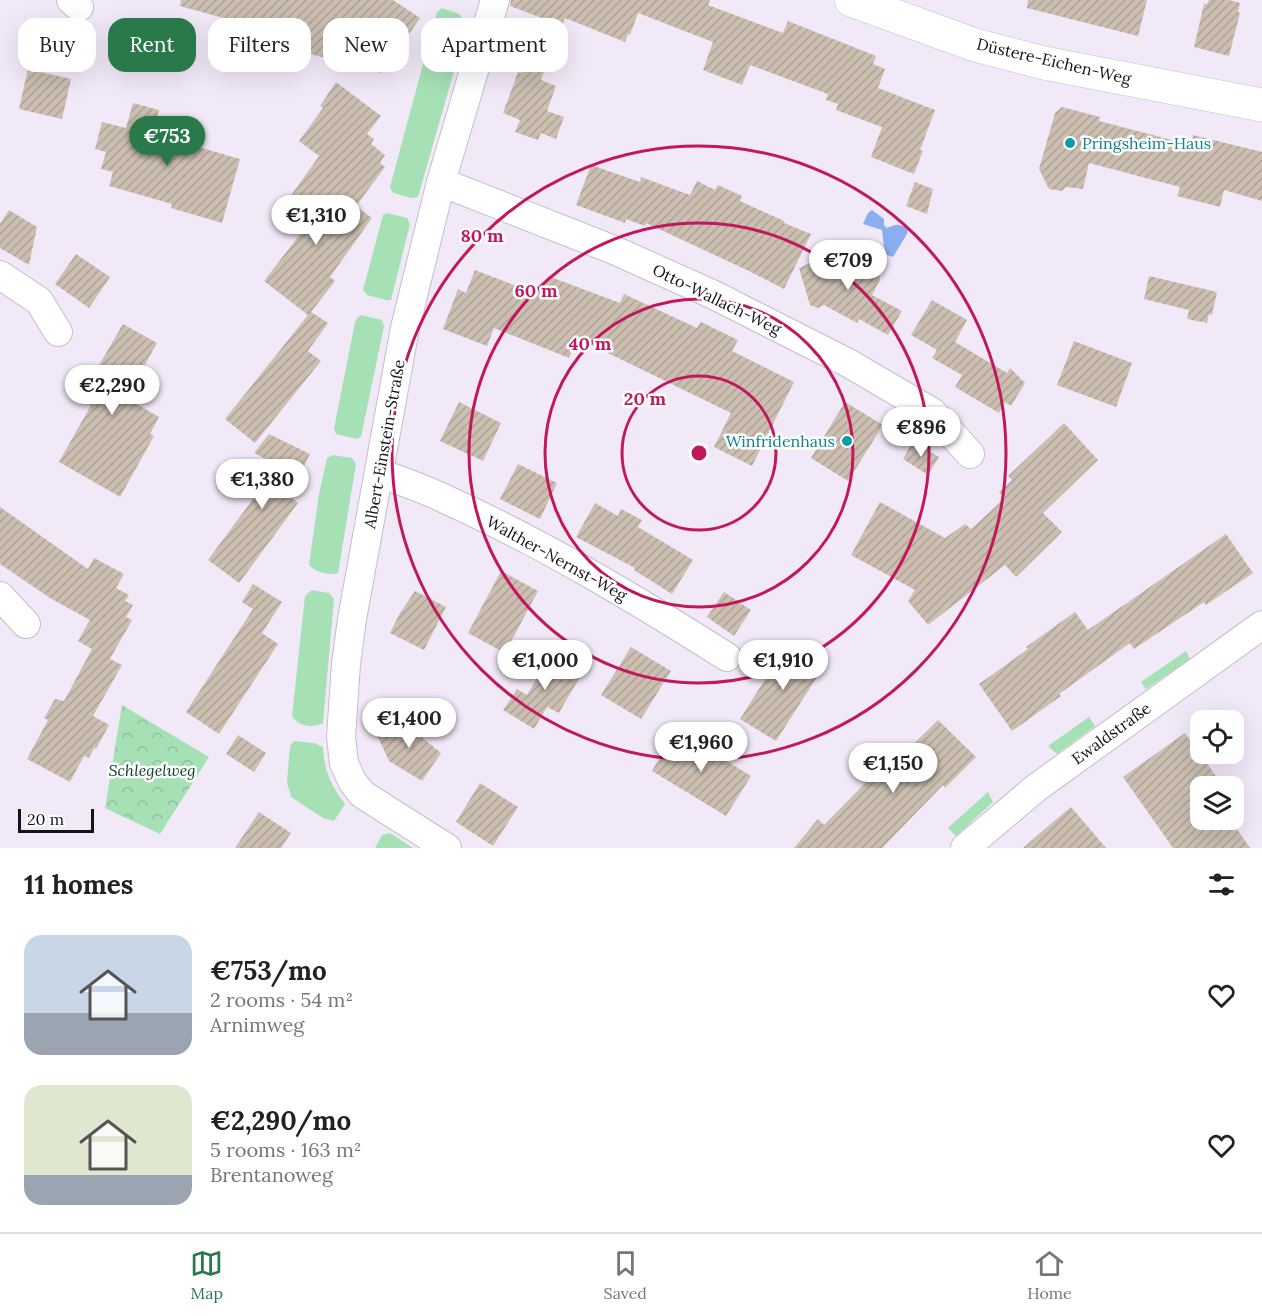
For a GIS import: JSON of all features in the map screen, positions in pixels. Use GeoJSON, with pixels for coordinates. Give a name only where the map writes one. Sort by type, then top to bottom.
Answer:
{"type":"FeatureCollection","features":[{"type":"Feature","properties":{"kind":"street","name":"Albert-Einstein-Straße"},"geometry":{"type":"LineString","coordinates":[[447,848],[362,794],[352,781],[344,763],[341,737],[346,664],[405,328],[441,182],[495,0]]}},
{"type":"Feature","properties":{"kind":"street","name":"Düstere-Eichen-Weg"},"geometry":{"type":"LineString","coordinates":[[851,0],[975,45],[1044,63],[1262,105]]}},
{"type":"Feature","properties":{"kind":"street","name":"Otto-Wallach-Weg"},"geometry":{"type":"LineString","coordinates":[[441,182],[614,250],[714,295],[829,354],[932,412],[970,454]]}},
{"type":"Feature","properties":{"kind":"street"},"geometry":{"type":"LineString","coordinates":[[0,275],[39,301],[58,332]]}},
{"type":"Feature","properties":{"kind":"street","name":"Walther-Nernst-Weg"},"geometry":{"type":"LineString","coordinates":[[379,472],[446,499],[555,555],[666,618],[728,657]]}},
{"type":"Feature","properties":{"kind":"street"},"geometry":{"type":"LineString","coordinates":[[0,596],[26,624]]}},
{"type":"Feature","properties":{"kind":"street","name":"Ewaldstraße"},"geometry":{"type":"LineString","coordinates":[[965,848],[1044,782],[1262,625]]}},
{"type":"Feature","properties":{"kind":"green space"},"geometry":{"type":"Polygon","coordinates":[[[442,8],[459,14],[462,18],[435,18],[437,12],[442,8]]]}},
{"type":"Feature","properties":{"kind":"green space"},"geometry":{"type":"Polygon","coordinates":[[[421,72],[454,72],[418,197],[411,198],[393,193],[390,187],[421,72]]]}},
{"type":"Feature","properties":{"kind":"green space"},"geometry":{"type":"Polygon","coordinates":[[[387,213],[407,218],[410,224],[391,300],[367,295],[363,290],[383,215],[387,213]]]}},
{"type":"Feature","properties":{"kind":"green space"},"geometry":{"type":"Polygon","coordinates":[[[361,315],[382,320],[384,326],[361,437],[356,439],[336,434],[334,429],[355,322],[361,315]]]}},
{"type":"Feature","properties":{"kind":"green space"},"geometry":{"type":"Polygon","coordinates":[[[333,455],[352,458],[356,464],[338,573],[327,574],[309,565],[319,494],[327,458],[333,455]]]}},
{"type":"Feature","properties":{"kind":"green space"},"geometry":{"type":"Polygon","coordinates":[[[312,590],[329,593],[334,599],[323,723],[310,726],[298,722],[292,716],[305,596],[312,590]]]}},
{"type":"Feature","properties":{"kind":"green space"},"geometry":{"type":"Polygon","coordinates":[[[1186,651],[1190,659],[1146,689],[1141,682],[1186,651]]]}},
{"type":"Feature","properties":{"kind":"green space","name":"Schlegelweg"},"geometry":{"type":"Polygon","coordinates":[[[122,705],[209,757],[160,834],[105,808],[122,705]]]}},
{"type":"Feature","properties":{"kind":"green space"},"geometry":{"type":"Polygon","coordinates":[[[1089,717],[1095,726],[1057,754],[1048,746],[1089,717]]]}},
{"type":"Feature","properties":{"kind":"green space"},"geometry":{"type":"Polygon","coordinates":[[[294,741],[314,743],[323,747],[329,777],[345,804],[334,821],[323,818],[291,797],[287,782],[290,746],[294,741]]]}},
{"type":"Feature","properties":{"kind":"green space"},"geometry":{"type":"Polygon","coordinates":[[[988,792],[993,802],[956,836],[948,828],[988,792]]]}},
{"type":"Feature","properties":{"kind":"green space"},"geometry":{"type":"Polygon","coordinates":[[[390,833],[413,848],[375,848],[382,835],[390,833]]]}},
{"type":"Feature","properties":{"kind":"water"},"geometry":{"type":"Polygon","coordinates":[[[872,210],[884,219],[884,225],[887,228],[898,225],[908,229],[893,257],[887,255],[882,230],[863,224],[872,210]]]}},
{"type":"Feature","properties":{"kind":"building"},"geometry":{"type":"Polygon","coordinates":[[[181,0],[393,0],[420,18],[409,34],[409,18],[323,18],[323,57],[311,54],[311,18],[223,18],[180,6],[181,0]]]}},
{"type":"Feature","properties":{"kind":"building"},"geometry":{"type":"Polygon","coordinates":[[[511,0],[710,0],[708,5],[783,33],[788,21],[876,56],[873,64],[885,69],[878,88],[935,110],[920,150],[923,151],[914,174],[871,157],[882,127],[836,110],[838,104],[826,100],[828,94],[750,65],[742,85],[703,70],[713,42],[638,13],[625,42],[568,18],[542,18],[510,6],[511,0]]]}},
{"type":"Feature","properties":{"kind":"building"},"geometry":{"type":"Polygon","coordinates":[[[1028,0],[1147,0],[1138,36],[1027,8],[1028,0]]]}},
{"type":"Feature","properties":{"kind":"building"},"geometry":{"type":"Polygon","coordinates":[[[1209,0],[1229,0],[1240,3],[1238,12],[1240,13],[1229,56],[1194,47],[1204,4],[1207,4],[1209,0]]]}},
{"type":"Feature","properties":{"kind":"building"},"geometry":{"type":"Polygon","coordinates":[[[27,72],[41,72],[71,79],[62,119],[19,109],[27,72]]]}},
{"type":"Feature","properties":{"kind":"building"},"geometry":{"type":"Polygon","coordinates":[[[518,72],[544,72],[541,80],[556,86],[547,111],[564,117],[556,139],[541,133],[538,140],[515,132],[520,120],[503,113],[518,72]]]}},
{"type":"Feature","properties":{"kind":"building"},"geometry":{"type":"Polygon","coordinates":[[[336,82],[381,116],[367,134],[374,139],[371,144],[385,155],[380,163],[385,167],[356,206],[372,218],[330,277],[335,281],[311,312],[328,323],[308,351],[321,361],[255,443],[225,419],[308,315],[264,281],[304,229],[280,211],[319,156],[299,141],[323,108],[320,106],[336,82]]]}},
{"type":"Feature","properties":{"kind":"building"},"geometry":{"type":"Polygon","coordinates":[[[133,103],[159,110],[153,134],[240,159],[222,223],[171,208],[172,204],[109,186],[113,172],[101,169],[106,152],[95,149],[102,122],[126,128],[133,103]]]}},
{"type":"Feature","properties":{"kind":"building"},"geometry":{"type":"Polygon","coordinates":[[[1062,107],[1100,117],[1099,121],[1191,145],[1193,135],[1262,152],[1262,201],[1224,190],[1220,207],[1177,196],[1180,187],[1089,163],[1083,189],[1066,187],[1062,191],[1049,189],[1039,169],[1055,113],[1062,107]]]}},
{"type":"Feature","properties":{"kind":"building"},"geometry":{"type":"Polygon","coordinates":[[[591,165],[640,182],[641,177],[690,195],[697,181],[715,190],[718,185],[742,196],[740,201],[811,234],[784,289],[646,223],[645,226],[626,219],[625,223],[576,205],[591,165]]]}},
{"type":"Feature","properties":{"kind":"building"},"geometry":{"type":"Polygon","coordinates":[[[915,182],[933,189],[927,214],[906,206],[915,182]]]}},
{"type":"Feature","properties":{"kind":"building"},"geometry":{"type":"Polygon","coordinates":[[[9,210],[37,227],[29,265],[0,248],[0,224],[9,210]]]}},
{"type":"Feature","properties":{"kind":"building"},"geometry":{"type":"Polygon","coordinates":[[[838,250],[846,255],[852,268],[867,265],[879,272],[880,280],[872,295],[902,311],[888,335],[859,319],[857,323],[824,305],[818,308],[810,305],[799,268],[838,250]]]}},
{"type":"Feature","properties":{"kind":"building"},"geometry":{"type":"Polygon","coordinates":[[[76,254],[110,277],[89,308],[55,284],[76,254]]]}},
{"type":"Feature","properties":{"kind":"building"},"geometry":{"type":"Polygon","coordinates":[[[475,270],[529,291],[545,284],[548,276],[620,303],[624,294],[697,328],[701,322],[738,340],[732,351],[794,382],[752,466],[714,447],[731,413],[577,338],[569,358],[494,328],[487,346],[443,329],[458,289],[466,293],[475,270]]]}},
{"type":"Feature","properties":{"kind":"building"},"geometry":{"type":"Polygon","coordinates":[[[1149,276],[1217,292],[1212,315],[1209,314],[1207,323],[1187,319],[1189,310],[1144,299],[1149,276]]]}},
{"type":"Feature","properties":{"kind":"building"},"geometry":{"type":"Polygon","coordinates":[[[932,300],[967,320],[955,342],[1007,373],[1010,368],[1025,383],[1011,406],[1005,402],[999,413],[955,387],[962,375],[932,358],[937,350],[911,335],[932,300]]]}},
{"type":"Feature","properties":{"kind":"building"},"geometry":{"type":"Polygon","coordinates":[[[123,324],[157,343],[126,398],[159,417],[150,434],[154,436],[120,497],[59,462],[91,405],[66,391],[77,371],[91,379],[123,324]]]}},
{"type":"Feature","properties":{"kind":"building"},"geometry":{"type":"Polygon","coordinates":[[[1074,341],[1132,363],[1116,407],[1057,385],[1074,341]]]}},
{"type":"Feature","properties":{"kind":"building"},"geometry":{"type":"Polygon","coordinates":[[[459,402],[501,423],[483,461],[440,441],[459,402]]]}},
{"type":"Feature","properties":{"kind":"building","name":"Winfridenhaus"},"geometry":{"type":"Polygon","coordinates":[[[845,402],[883,425],[848,481],[811,458],[845,402]]]}},
{"type":"Feature","properties":{"kind":"building"},"geometry":{"type":"Polygon","coordinates":[[[1064,423],[1098,460],[1043,513],[1062,532],[1016,577],[1005,565],[928,625],[908,601],[915,590],[851,555],[880,502],[945,538],[965,524],[971,529],[1005,498],[999,492],[1012,480],[1008,476],[1064,423]]]}},
{"type":"Feature","properties":{"kind":"building"},"geometry":{"type":"Polygon","coordinates":[[[269,434],[310,454],[289,496],[298,503],[239,583],[208,560],[278,465],[254,453],[269,434]]]}},
{"type":"Feature","properties":{"kind":"building"},"geometry":{"type":"Polygon","coordinates":[[[913,441],[939,457],[928,475],[903,459],[913,441]]]}},
{"type":"Feature","properties":{"kind":"building"},"geometry":{"type":"Polygon","coordinates":[[[518,464],[557,483],[540,519],[500,499],[518,464]]]}},
{"type":"Feature","properties":{"kind":"building"},"geometry":{"type":"Polygon","coordinates":[[[595,503],[618,516],[621,509],[642,520],[638,527],[693,560],[672,594],[634,570],[635,568],[576,537],[595,503]]]}},
{"type":"Feature","properties":{"kind":"building"},"geometry":{"type":"Polygon","coordinates":[[[0,507],[88,569],[94,558],[124,574],[116,588],[129,595],[125,601],[133,605],[126,617],[132,620],[110,659],[122,665],[93,716],[109,725],[89,758],[84,756],[70,782],[27,759],[48,720],[44,718],[55,699],[64,701],[92,649],[78,641],[90,620],[50,598],[0,564],[0,507]]]}},
{"type":"Feature","properties":{"kind":"building"},"geometry":{"type":"Polygon","coordinates":[[[1226,534],[1253,573],[1206,605],[1204,602],[1134,649],[1130,643],[1012,731],[979,684],[1075,612],[1088,630],[1226,534]]]}},
{"type":"Feature","properties":{"kind":"building"},"geometry":{"type":"Polygon","coordinates":[[[501,571],[538,591],[505,653],[468,633],[501,571]]]}},
{"type":"Feature","properties":{"kind":"building"},"geometry":{"type":"Polygon","coordinates":[[[253,584],[282,602],[262,633],[278,644],[219,734],[186,712],[253,609],[242,602],[253,584]]]}},
{"type":"Feature","properties":{"kind":"building"},"geometry":{"type":"Polygon","coordinates":[[[415,591],[446,607],[424,650],[390,633],[415,591]]]}},
{"type":"Feature","properties":{"kind":"building"},"geometry":{"type":"Polygon","coordinates":[[[724,592],[751,610],[734,636],[707,617],[724,592]]]}},
{"type":"Feature","properties":{"kind":"building"},"geometry":{"type":"Polygon","coordinates":[[[790,640],[826,663],[776,741],[740,719],[790,640]]]}},
{"type":"Feature","properties":{"kind":"building"},"geometry":{"type":"Polygon","coordinates":[[[631,647],[671,671],[641,719],[601,695],[631,647]]]}},
{"type":"Feature","properties":{"kind":"building"},"geometry":{"type":"Polygon","coordinates":[[[552,652],[584,670],[559,713],[547,707],[534,729],[503,710],[517,689],[527,695],[552,652]]]}},
{"type":"Feature","properties":{"kind":"building"},"geometry":{"type":"Polygon","coordinates":[[[410,717],[418,734],[441,753],[422,781],[389,761],[377,735],[410,717]]]}},
{"type":"Feature","properties":{"kind":"building"},"geometry":{"type":"Polygon","coordinates":[[[938,720],[976,757],[945,788],[943,785],[882,848],[794,848],[818,819],[824,825],[881,767],[886,771],[938,720]]]}},
{"type":"Feature","properties":{"kind":"building"},"geometry":{"type":"Polygon","coordinates":[[[676,730],[751,776],[726,816],[652,771],[676,730]]]}},
{"type":"Feature","properties":{"kind":"building"},"geometry":{"type":"Polygon","coordinates":[[[1185,733],[1190,740],[1190,764],[1207,764],[1216,776],[1190,776],[1190,830],[1238,830],[1250,848],[1173,848],[1123,777],[1185,733]]]}},
{"type":"Feature","properties":{"kind":"building"},"geometry":{"type":"Polygon","coordinates":[[[238,735],[266,753],[254,772],[226,754],[238,735]]]}},
{"type":"Feature","properties":{"kind":"building"},"geometry":{"type":"Polygon","coordinates":[[[480,783],[518,807],[493,846],[456,822],[480,783]]]}},
{"type":"Feature","properties":{"kind":"building"},"geometry":{"type":"Polygon","coordinates":[[[1071,807],[1106,848],[1023,848],[1047,827],[1071,807]]]}},
{"type":"Feature","properties":{"kind":"building"},"geometry":{"type":"Polygon","coordinates":[[[259,812],[291,833],[281,848],[235,848],[259,812]]]}},
{"type":"Feature","properties":{"kind":"place","name":"Pringsheim-Haus"},"geometry":{"type":"Point","coordinates":[1070,143]}},
{"type":"Feature","properties":{"kind":"place","name":"Winfridenhaus"},"geometry":{"type":"Point","coordinates":[847,441]}}]}
